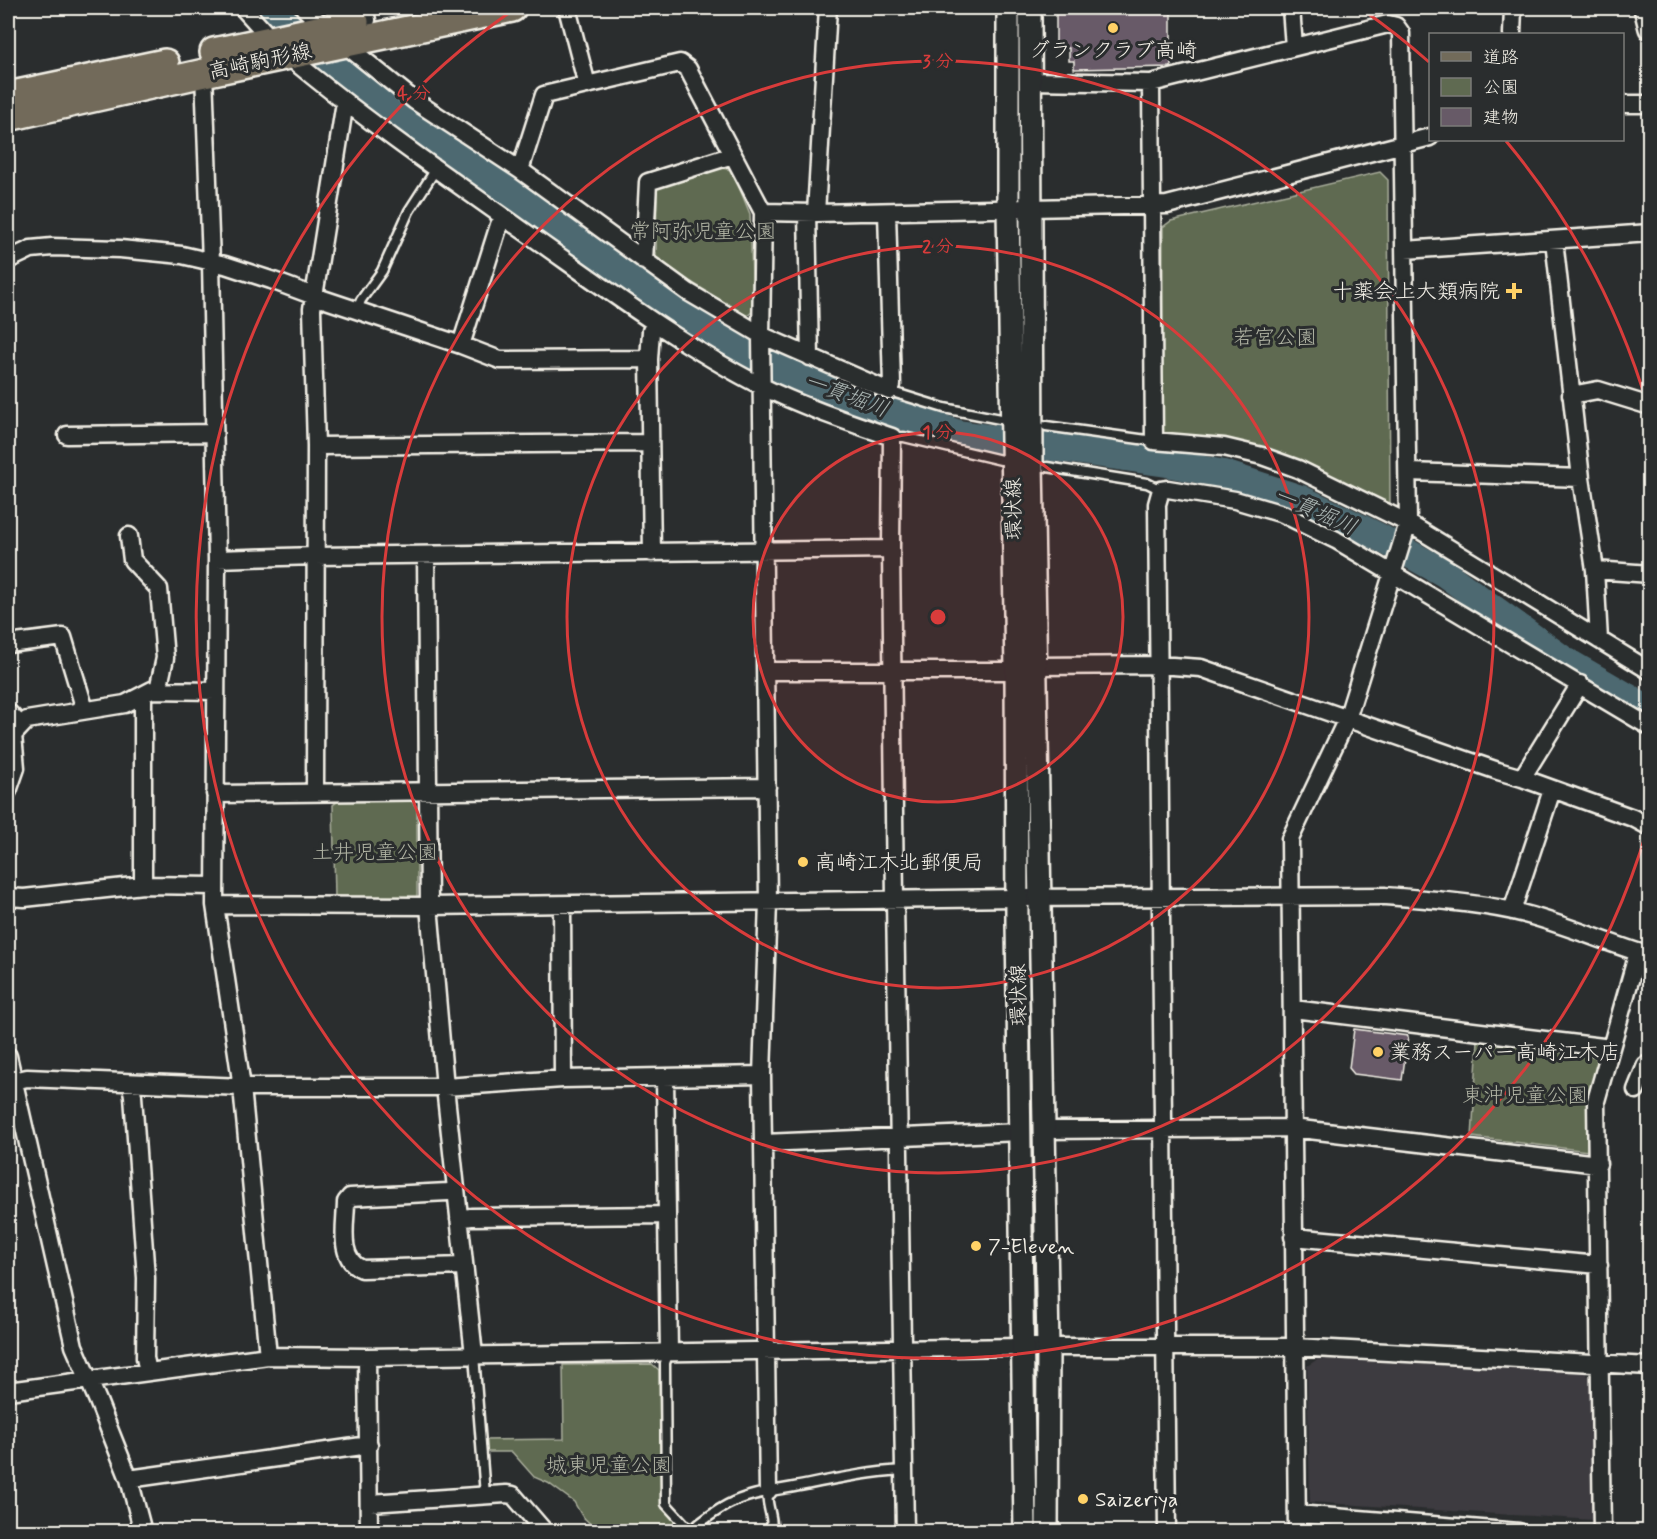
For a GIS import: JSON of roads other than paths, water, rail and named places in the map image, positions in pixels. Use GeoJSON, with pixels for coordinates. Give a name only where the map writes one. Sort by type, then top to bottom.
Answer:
{"type":"FeatureCollection","features":[{"type":"Feature","properties":{"kind":"main road","name":"高崎駒形線"},"geometry":{"type":"LineString","coordinates":[[332,36],[365,14],[424,8]]}},
{"type":"Feature","properties":{"kind":"main road","name":"高崎駒形線"},"geometry":{"type":"LineString","coordinates":[[8,96],[283,47],[332,36],[512,8]]}},
{"type":"Feature","properties":{"kind":"main road","name":"高崎駒形線"},"geometry":{"type":"LineString","coordinates":[[8,117],[204,73],[283,47]]}},
{"type":"Feature","properties":{"kind":"street"},"geometry":{"type":"LineString","coordinates":[[243,8],[345,102],[655,323],[704,355],[763,387],[892,437],[892,670],[905,1532]]}},
{"type":"Feature","properties":{"kind":"street"},"geometry":{"type":"LineString","coordinates":[[304,8],[332,36],[415,101],[520,170],[688,292],[761,335],[890,391],[892,385],[887,212]]}},
{"type":"Feature","properties":{"kind":"street"},"geometry":{"type":"LineString","coordinates":[[567,8],[587,85]]}},
{"type":"Feature","properties":{"kind":"street"},"geometry":{"type":"LineString","coordinates":[[810,357],[812,213],[828,8]]}},
{"type":"Feature","properties":{"kind":"street"},"geometry":{"type":"LineString","coordinates":[[1008,8],[1006,421],[1023,462]]}},
{"type":"Feature","properties":{"kind":"street"},"geometry":{"type":"LineString","coordinates":[[1023,462],[1039,426],[1031,209],[1030,8]]}},
{"type":"Feature","properties":{"kind":"street"},"geometry":{"type":"LineString","coordinates":[[1292,8],[1294,47]]}},
{"type":"Feature","properties":{"kind":"street"},"geometry":{"type":"LineString","coordinates":[[1512,33],[1513,8]]}},
{"type":"Feature","properties":{"kind":"street"},"geometry":{"type":"LineString","coordinates":[[1645,8],[1650,28]]}},
{"type":"Feature","properties":{"kind":"street"},"geometry":{"type":"LineString","coordinates":[[1030,81],[1150,83],[1388,24],[1396,26],[1401,33],[1408,524],[1347,719],[1290,839],[1297,1532]]}},
{"type":"Feature","properties":{"kind":"street"},"geometry":{"type":"LineString","coordinates":[[520,170],[544,95],[680,63],[688,69],[763,212],[761,335],[768,902],[762,1075],[768,1491]]}},
{"type":"Feature","properties":{"kind":"street"},"geometry":{"type":"LineString","coordinates":[[204,73],[212,262],[217,559],[215,905],[242,1088],[268,1356]]}},
{"type":"Feature","properties":{"kind":"street"},"geometry":{"type":"LineString","coordinates":[[1150,83],[1154,441],[1224,447],[1262,456],[1298,469],[1408,524],[1650,671]]}},
{"type":"Feature","properties":{"kind":"street"},"geometry":{"type":"LineString","coordinates":[[315,791],[316,446],[312,309],[345,102]]}},
{"type":"Feature","properties":{"kind":"street"},"geometry":{"type":"LineString","coordinates":[[1624,104],[1650,104]]}},
{"type":"Feature","properties":{"kind":"street"},"geometry":{"type":"LineString","coordinates":[[763,212],[887,212],[1167,205],[1429,138]]}},
{"type":"Feature","properties":{"kind":"street"},"geometry":{"type":"LineString","coordinates":[[645,261],[648,182],[733,155]]}},
{"type":"Feature","properties":{"kind":"street"},"geometry":{"type":"LineString","coordinates":[[461,345],[499,225],[504,217]]}},
{"type":"Feature","properties":{"kind":"street"},"geometry":{"type":"LineString","coordinates":[[1405,250],[1650,233]]}},
{"type":"Feature","properties":{"kind":"street"},"geometry":{"type":"LineString","coordinates":[[1554,240],[1581,478],[1594,570],[1599,640]]}},
{"type":"Feature","properties":{"kind":"street"},"geometry":{"type":"LineString","coordinates":[[8,260],[31,249],[52,247],[159,252],[212,262],[271,280],[314,297],[500,360],[649,359]]}},
{"type":"Feature","properties":{"kind":"street"},"geometry":{"type":"LineString","coordinates":[[652,553],[649,359],[651,331],[655,323]]}},
{"type":"Feature","properties":{"kind":"street"},"geometry":{"type":"LineString","coordinates":[[1572,395],[1598,390],[1650,406]]}},
{"type":"Feature","properties":{"kind":"street"},"geometry":{"type":"LineString","coordinates":[[67,435],[214,433]]}},
{"type":"Feature","properties":{"kind":"street"},"geometry":{"type":"LineString","coordinates":[[316,446],[650,443]]}},
{"type":"Feature","properties":{"kind":"street","name":"環状線"},"geometry":{"type":"LineString","coordinates":[[1023,462],[1026,668],[1041,899],[1048,1347],[1047,1532]]}},
{"type":"Feature","properties":{"kind":"street"},"geometry":{"type":"LineString","coordinates":[[1409,472],[1581,478]]}},
{"type":"Feature","properties":{"kind":"street"},"geometry":{"type":"LineString","coordinates":[[1167,1532],[1157,504],[1161,490],[1168,489],[1235,500],[1283,514],[1394,572],[1650,727]]}},
{"type":"Feature","properties":{"kind":"street"},"geometry":{"type":"LineString","coordinates":[[129,536],[132,561],[159,588],[165,658],[150,693],[143,885]]}},
{"type":"Feature","properties":{"kind":"street"},"geometry":{"type":"LineString","coordinates":[[217,559],[891,549]]}},
{"type":"Feature","properties":{"kind":"street"},"geometry":{"type":"LineString","coordinates":[[426,555],[429,906],[445,1087],[474,1355]]}},
{"type":"Feature","properties":{"kind":"street"},"geometry":{"type":"LineString","coordinates":[[1594,570],[1650,574]]}},
{"type":"Feature","properties":{"kind":"street"},"geometry":{"type":"LineString","coordinates":[[8,644],[63,637],[85,710]]}},
{"type":"Feature","properties":{"kind":"street"},"geometry":{"type":"LineString","coordinates":[[766,670],[1158,665],[1202,668],[1522,778],[1633,818],[1650,827]]}},
{"type":"Feature","properties":{"kind":"street","name":"環状線"},"geometry":{"type":"LineString","coordinates":[[1025,1532],[1017,898],[1026,668]]}},
{"type":"Feature","properties":{"kind":"street"},"geometry":{"type":"LineString","coordinates":[[1522,778],[1580,684]]}},
{"type":"Feature","properties":{"kind":"street"},"geometry":{"type":"LineString","coordinates":[[8,791],[16,768],[14,735],[27,720],[125,704],[150,693],[215,691]]}},
{"type":"Feature","properties":{"kind":"street"},"geometry":{"type":"LineString","coordinates":[[8,712],[21,726]]}},
{"type":"Feature","properties":{"kind":"street"},"geometry":{"type":"LineString","coordinates":[[215,794],[767,787]]}},
{"type":"Feature","properties":{"kind":"street"},"geometry":{"type":"LineString","coordinates":[[1512,911],[1552,790]]}},
{"type":"Feature","properties":{"kind":"street"},"geometry":{"type":"LineString","coordinates":[[8,897],[24,898],[143,885],[215,886]]}},
{"type":"Feature","properties":{"kind":"street"},"geometry":{"type":"LineString","coordinates":[[215,905],[562,905],[1017,898],[1384,896],[1437,900],[1512,911],[1573,928],[1644,954],[1611,1048],[1596,1101],[1602,1532]]}},
{"type":"Feature","properties":{"kind":"street"},"geometry":{"type":"LineString","coordinates":[[562,905],[563,1079]]}},
{"type":"Feature","properties":{"kind":"street"},"geometry":{"type":"LineString","coordinates":[[1293,1009],[1611,1048]]}},
{"type":"Feature","properties":{"kind":"street"},"geometry":{"type":"LineString","coordinates":[[8,1056],[14,1081],[16,1127],[74,1346],[129,1479],[143,1532]]}},
{"type":"Feature","properties":{"kind":"street"},"geometry":{"type":"LineString","coordinates":[[1636,1090],[1646,1065],[1650,1066]]}},
{"type":"Feature","properties":{"kind":"street"},"geometry":{"type":"LineString","coordinates":[[14,1081],[27,1078],[242,1088],[445,1087],[563,1079],[762,1075]]}},
{"type":"Feature","properties":{"kind":"street"},"geometry":{"type":"LineString","coordinates":[[665,1077],[669,1352]]}},
{"type":"Feature","properties":{"kind":"street"},"geometry":{"type":"LineString","coordinates":[[130,1084],[133,1096],[146,1278],[145,1358],[148,1371]]}},
{"type":"Feature","properties":{"kind":"street"},"geometry":{"type":"LineString","coordinates":[[1044,1130],[1292,1128],[1598,1164]]}},
{"type":"Feature","properties":{"kind":"street"},"geometry":{"type":"LineString","coordinates":[[764,1143],[1020,1132]]}},
{"type":"Feature","properties":{"kind":"street"},"geometry":{"type":"LineString","coordinates":[[456,1190],[350,1197],[346,1202],[345,1250],[357,1267],[362,1269],[464,1266]]}},
{"type":"Feature","properties":{"kind":"street"},"geometry":{"type":"LineString","coordinates":[[459,1219],[666,1215]]}},
{"type":"Feature","properties":{"kind":"street"},"geometry":{"type":"LineString","coordinates":[[1293,1237],[1599,1265]]}},
{"type":"Feature","properties":{"kind":"street"},"geometry":{"type":"LineString","coordinates":[[8,1391],[268,1356],[367,1357],[1022,1347],[1294,1347],[1650,1366]]}},
{"type":"Feature","properties":{"kind":"street"},"geometry":{"type":"LineString","coordinates":[[367,1357],[369,1532]]}},
{"type":"Feature","properties":{"kind":"street"},"geometry":{"type":"LineString","coordinates":[[129,1479],[369,1445]]}},
{"type":"Feature","properties":{"kind":"street"},"geometry":{"type":"LineString","coordinates":[[370,1503],[513,1495],[545,1532]]}},
{"type":"Feature","properties":{"kind":"street"},"geometry":{"type":"LineString","coordinates":[[1297,1514],[1519,1532]]}},
{"type":"Feature","properties":{"kind":"lane"},"geometry":{"type":"LineString","coordinates":[[357,310],[361,300],[382,271],[410,211],[436,168]]}},
{"type":"Feature","properties":{"kind":"lane"},"geometry":{"type":"LineString","coordinates":[[890,391],[944,408],[1006,421]]}},
{"type":"Feature","properties":{"kind":"lane"},"geometry":{"type":"LineString","coordinates":[[1039,426],[1154,441]]}},
{"type":"Feature","properties":{"kind":"lane"},"geometry":{"type":"LineString","coordinates":[[892,437],[904,437],[1023,462],[1147,483],[1161,490]]}},
{"type":"Feature","properties":{"kind":"lane"},"geometry":{"type":"LineString","coordinates":[[669,1352],[666,1363],[666,1504],[689,1531],[728,1504],[768,1491],[861,1474],[904,1470]]}},
{"type":"Feature","properties":{"kind":"lane"},"geometry":{"type":"LineString","coordinates":[[474,1355],[485,1495]]}},
{"type":"Feature","properties":{"kind":"lane"},"geometry":{"type":"LineString","coordinates":[[768,1491],[766,1499],[773,1526],[771,1532]]}},
{"type":"Feature","properties":{"kind":"waterway","name":"一貫堀川"},"geometry":{"type":"LineString","coordinates":[[272,8],[342,72],[690,321],[741,351],[855,400],[959,434],[1167,463],[1224,474],[1301,499],[1379,537],[1444,573],[1564,660],[1650,710]]}},
{"type":"Feature","properties":{"kind":"place","name":"グランクラブ高崎"},"geometry":{"type":"Point","coordinates":[1113,28]}},
{"type":"Feature","properties":{"kind":"place","name":"十薬会上大類病院"},"geometry":{"type":"Point","coordinates":[1514,291]}},
{"type":"Feature","properties":{"kind":"place","name":"高崎江木北郵便局"},"geometry":{"type":"Point","coordinates":[803,862]}},
{"type":"Feature","properties":{"kind":"place","name":"業務スーパー高崎江木店"},"geometry":{"type":"Point","coordinates":[1378,1052]}},
{"type":"Feature","properties":{"kind":"place","name":"7-Eleven"},"geometry":{"type":"Point","coordinates":[976,1246]}},
{"type":"Feature","properties":{"kind":"place","name":"Saizeriya"},"geometry":{"type":"Point","coordinates":[1083,1499]}},
{"type":"Feature","properties":{"kind":"park label","name":"常阿弥児童公園"},"geometry":{"type":"Point","coordinates":[703,231]}},
{"type":"Feature","properties":{"kind":"park label","name":"若宮公園"},"geometry":{"type":"Point","coordinates":[1275,337]}},
{"type":"Feature","properties":{"kind":"park label","name":"土井児童公園"},"geometry":{"type":"Point","coordinates":[375,852]}},
{"type":"Feature","properties":{"kind":"park label","name":"東沖児童公園"},"geometry":{"type":"Point","coordinates":[1525,1095]}},
{"type":"Feature","properties":{"kind":"park label","name":"城東児童公園"},"geometry":{"type":"Point","coordinates":[609,1465]}}]}
